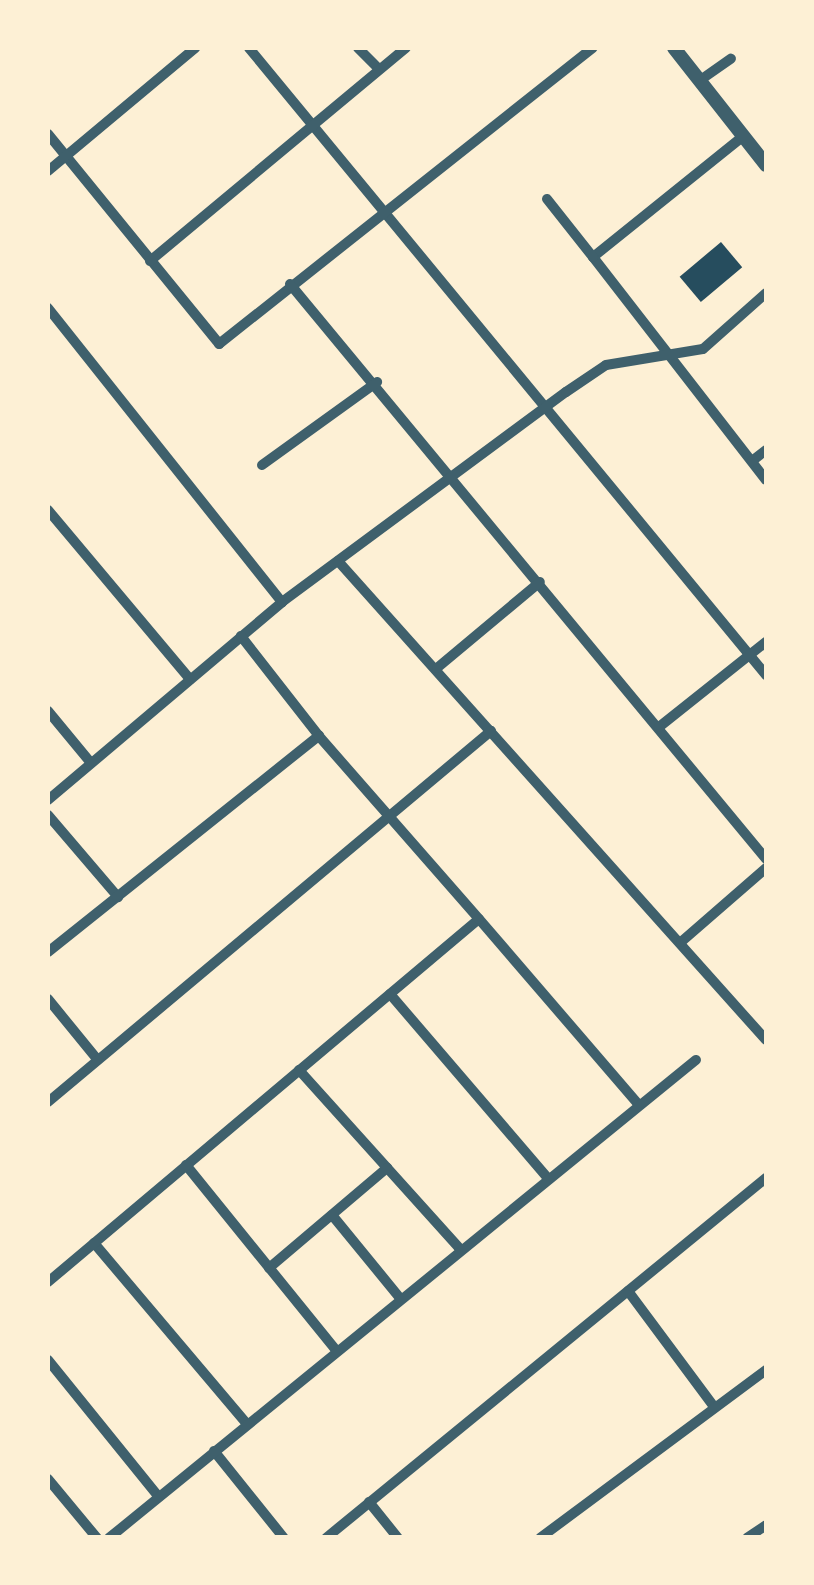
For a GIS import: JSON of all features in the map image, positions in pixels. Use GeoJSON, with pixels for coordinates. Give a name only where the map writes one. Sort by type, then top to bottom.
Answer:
{"type":"FeatureCollection","features":[{"type":"Feature","properties":{"kind":"street"},"geometry":{"type":"LineString","coordinates":[[48,171],[195,48]]}},
{"type":"Feature","properties":{"kind":"street"},"geometry":{"type":"LineString","coordinates":[[249,48],[766,674]]}},
{"type":"Feature","properties":{"kind":"street"},"geometry":{"type":"LineString","coordinates":[[358,48],[378,70]]}},
{"type":"Feature","properties":{"kind":"street"},"geometry":{"type":"LineString","coordinates":[[150,260],[406,48]]}},
{"type":"Feature","properties":{"kind":"street"},"geometry":{"type":"LineString","coordinates":[[48,134],[219,344],[593,48]]}},
{"type":"Feature","properties":{"kind":"street"},"geometry":{"type":"LineString","coordinates":[[674,48],[684,55],[699,82],[766,165]]}},
{"type":"Feature","properties":{"kind":"street"},"geometry":{"type":"LineString","coordinates":[[699,82],[731,60]]}},
{"type":"Feature","properties":{"kind":"street"},"geometry":{"type":"LineString","coordinates":[[594,257],[741,138]]}},
{"type":"Feature","properties":{"kind":"street"},"geometry":{"type":"LineString","coordinates":[[547,199],[766,480]]}},
{"type":"Feature","properties":{"kind":"street"},"geometry":{"type":"LineString","coordinates":[[290,284],[377,382],[766,858]]}},
{"type":"Feature","properties":{"kind":"street"},"geometry":{"type":"LineString","coordinates":[[48,800],[282,602],[606,365],[670,360],[703,349],[766,294]]}},
{"type":"Feature","properties":{"kind":"street"},"geometry":{"type":"LineString","coordinates":[[48,308],[282,602]]}},
{"type":"Feature","properties":{"kind":"street"},"geometry":{"type":"LineString","coordinates":[[262,465],[377,382]]}},
{"type":"Feature","properties":{"kind":"street"},"geometry":{"type":"LineString","coordinates":[[752,462],[766,450]]}},
{"type":"Feature","properties":{"kind":"street"},"geometry":{"type":"LineString","coordinates":[[48,510],[190,680]]}},
{"type":"Feature","properties":{"kind":"street"},"geometry":{"type":"LineString","coordinates":[[338,561],[766,1040]]}},
{"type":"Feature","properties":{"kind":"street"},"geometry":{"type":"LineString","coordinates":[[436,668],[540,582]]}},
{"type":"Feature","properties":{"kind":"street"},"geometry":{"type":"LineString","coordinates":[[241,636],[388,819],[636,1103]]}},
{"type":"Feature","properties":{"kind":"street"},"geometry":{"type":"LineString","coordinates":[[659,727],[766,642]]}},
{"type":"Feature","properties":{"kind":"street"},"geometry":{"type":"LineString","coordinates":[[48,711],[91,763]]}},
{"type":"Feature","properties":{"kind":"street"},"geometry":{"type":"LineString","coordinates":[[48,1102],[491,731]]}},
{"type":"Feature","properties":{"kind":"street"},"geometry":{"type":"LineString","coordinates":[[48,952],[319,736]]}},
{"type":"Feature","properties":{"kind":"street"},"geometry":{"type":"LineString","coordinates":[[48,814],[118,896]]}},
{"type":"Feature","properties":{"kind":"street"},"geometry":{"type":"LineString","coordinates":[[681,942],[766,868]]}},
{"type":"Feature","properties":{"kind":"street"},"geometry":{"type":"LineString","coordinates":[[48,1282],[479,919]]}},
{"type":"Feature","properties":{"kind":"street"},"geometry":{"type":"LineString","coordinates":[[390,994],[548,1176]]}},
{"type":"Feature","properties":{"kind":"street"},"geometry":{"type":"LineString","coordinates":[[48,999],[97,1059]]}},
{"type":"Feature","properties":{"kind":"street"},"geometry":{"type":"LineString","coordinates":[[110,1538],[636,1103],[696,1060]]}},
{"type":"Feature","properties":{"kind":"street"},"geometry":{"type":"LineString","coordinates":[[299,1070],[460,1248]]}},
{"type":"Feature","properties":{"kind":"street"},"geometry":{"type":"LineString","coordinates":[[186,1165],[336,1350]]}},
{"type":"Feature","properties":{"kind":"street"},"geometry":{"type":"LineString","coordinates":[[269,1268],[387,1168]]}},
{"type":"Feature","properties":{"kind":"street"},"geometry":{"type":"LineString","coordinates":[[326,1538],[766,1178]]}},
{"type":"Feature","properties":{"kind":"street"},"geometry":{"type":"LineString","coordinates":[[332,1215],[400,1298]]}},
{"type":"Feature","properties":{"kind":"street"},"geometry":{"type":"LineString","coordinates":[[94,1243],[247,1424]]}},
{"type":"Feature","properties":{"kind":"street"},"geometry":{"type":"LineString","coordinates":[[628,1291],[714,1407]]}},
{"type":"Feature","properties":{"kind":"street"},"geometry":{"type":"LineString","coordinates":[[48,1360],[158,1497]]}},
{"type":"Feature","properties":{"kind":"street"},"geometry":{"type":"LineString","coordinates":[[540,1538],[766,1370]]}},
{"type":"Feature","properties":{"kind":"street"},"geometry":{"type":"LineString","coordinates":[[214,1451],[284,1538]]}},
{"type":"Feature","properties":{"kind":"street"},"geometry":{"type":"LineString","coordinates":[[49,1484],[97,1538]]}},
{"type":"Feature","properties":{"kind":"street"},"geometry":{"type":"LineString","coordinates":[[369,1502],[398,1538]]}},
{"type":"Feature","properties":{"kind":"street"},"geometry":{"type":"LineString","coordinates":[[747,1538],[766,1525]]}},
{"type":"Feature","properties":{"kind":"building"},"geometry":{"type":"Polygon","coordinates":[[[721,242],[742,267],[701,302],[680,277],[721,242]]]}}]}
